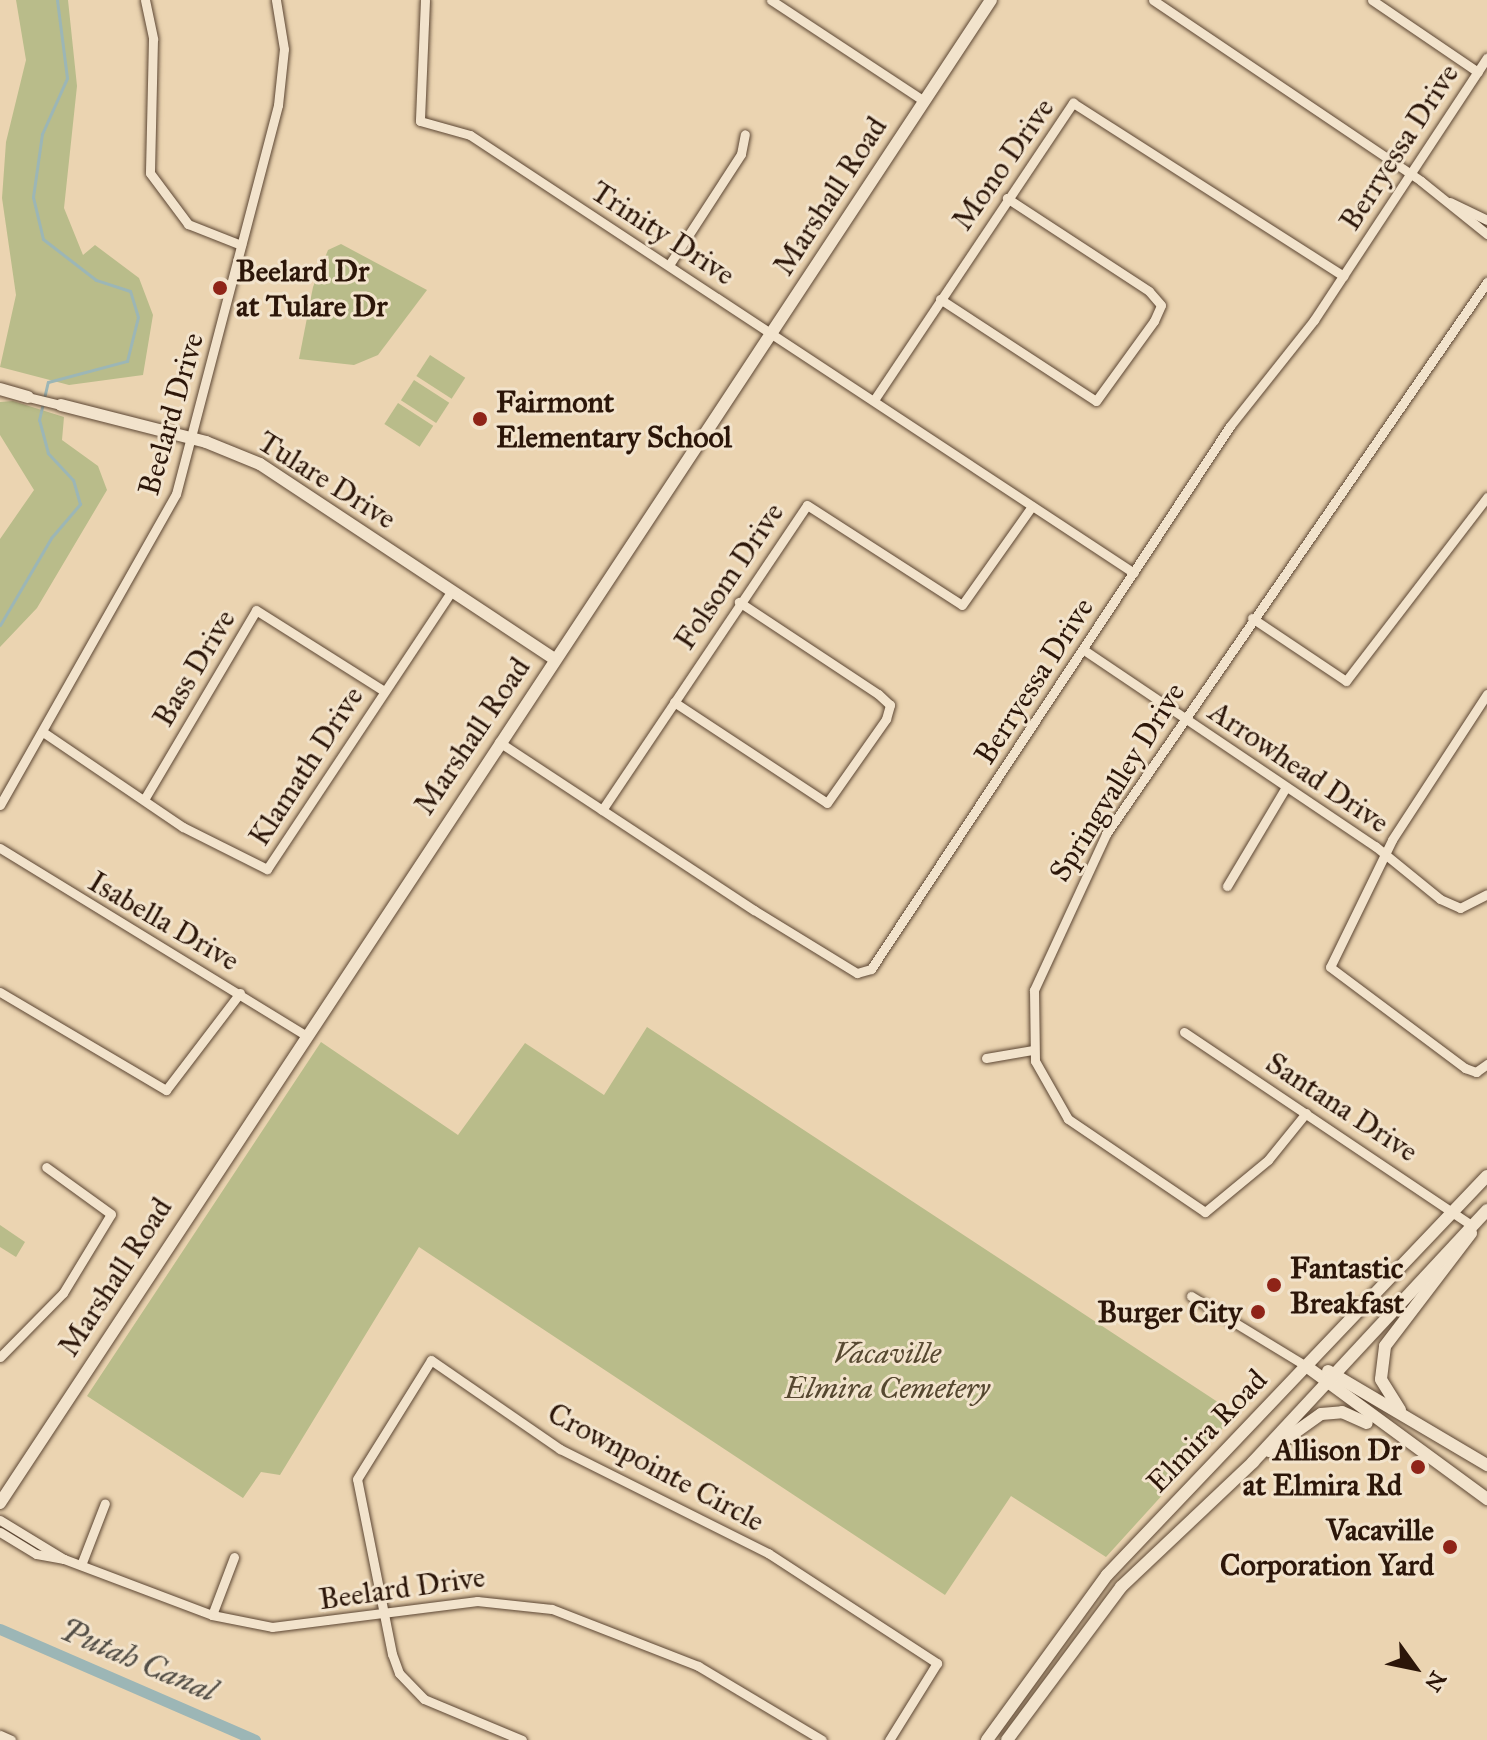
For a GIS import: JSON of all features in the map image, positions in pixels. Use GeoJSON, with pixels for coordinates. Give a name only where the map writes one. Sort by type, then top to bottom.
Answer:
{"type":"FeatureCollection","features":[{"type":"Feature","properties":{"kind":"street"},"geometry":{"type":"LineString","coordinates":[[145,0],[153,39],[150,173],[188,224],[241,245]]}},
{"type":"Feature","properties":{"kind":"street","name":"Beelard Drive"},"geometry":{"type":"LineString","coordinates":[[0,805],[164,523],[191,438],[284,74],[276,0]]}},
{"type":"Feature","properties":{"kind":"street","name":"Trinity Drive"},"geometry":{"type":"LineString","coordinates":[[425,0],[420,121],[470,135],[1134,573]]}},
{"type":"Feature","properties":{"kind":"street"},"geometry":{"type":"LineString","coordinates":[[771,0],[924,101]]}},
{"type":"Feature","properties":{"kind":"street","name":"Marshall Road"},"geometry":{"type":"LineString","coordinates":[[0,1503],[304,1034],[991,0]]}},
{"type":"Feature","properties":{"kind":"street"},"geometry":{"type":"LineString","coordinates":[[1372,0],[1478,72]]}},
{"type":"Feature","properties":{"kind":"street"},"geometry":{"type":"LineString","coordinates":[[1161,2],[1411,174],[1487,234]]}},
{"type":"Feature","properties":{"kind":"street","name":"Berryessa Drive"},"geometry":{"type":"LineString","coordinates":[[499,742],[864,973],[1084,650],[1230,426],[1343,276],[1487,58]]}},
{"type":"Feature","properties":{"kind":"street","name":"Mono Drive"},"geometry":{"type":"LineString","coordinates":[[874,400],[1065,108],[1082,104],[1343,276]]}},
{"type":"Feature","properties":{"kind":"street"},"geometry":{"type":"LineString","coordinates":[[669,265],[741,154],[745,134]]}},
{"type":"Feature","properties":{"kind":"street"},"geometry":{"type":"LineString","coordinates":[[940,299],[1096,401],[1154,321],[1161,305],[1149,291],[1007,198]]}},
{"type":"Feature","properties":{"kind":"street"},"geometry":{"type":"LineString","coordinates":[[1450,202],[1487,220]]}},
{"type":"Feature","properties":{"kind":"street","name":"Springvalley Drive"},"geometry":{"type":"LineString","coordinates":[[1306,1113],[1268,1160],[1205,1212],[1068,1119],[1033,1050],[1034,990],[1045,953],[1106,834],[1252,618],[1487,282]]}},
{"type":"Feature","properties":{"kind":"street","name":"Tulare Drive"},"geometry":{"type":"LineString","coordinates":[[0,389],[191,438],[260,464],[555,659]]}},
{"type":"Feature","properties":{"kind":"street"},"geometry":{"type":"LineString","coordinates":[[1252,618],[1346,681],[1487,497]]}},
{"type":"Feature","properties":{"kind":"street","name":"Folsom Drive"},"geometry":{"type":"LineString","coordinates":[[602,810],[807,505],[962,605],[1032,506]]}},
{"type":"Feature","properties":{"kind":"street","name":"Klamath Drive"},"geometry":{"type":"LineString","coordinates":[[43,732],[145,798],[183,827],[267,869],[452,591]]}},
{"type":"Feature","properties":{"kind":"street"},"geometry":{"type":"LineString","coordinates":[[674,702],[827,803],[879,731],[890,705],[739,602]]}},
{"type":"Feature","properties":{"kind":"street","name":"Bass Drive"},"geometry":{"type":"LineString","coordinates":[[145,798],[256,610],[384,691]]}},
{"type":"Feature","properties":{"kind":"street","name":"Arrowhead Drive"},"geometry":{"type":"LineString","coordinates":[[1084,650],[1460,908],[1487,894]]}},
{"type":"Feature","properties":{"kind":"street"},"geometry":{"type":"LineString","coordinates":[[1487,694],[1385,854],[1339,942],[1330,967],[1342,979],[1465,1068],[1476,1072],[1487,1064]]}},
{"type":"Feature","properties":{"kind":"street"},"geometry":{"type":"LineString","coordinates":[[1227,886],[1286,787]]}},
{"type":"Feature","properties":{"kind":"street","name":"Isabella Drive"},"geometry":{"type":"LineString","coordinates":[[0,848],[304,1034]]}},
{"type":"Feature","properties":{"kind":"street"},"geometry":{"type":"LineString","coordinates":[[0,992],[166,1090],[240,993]]}},
{"type":"Feature","properties":{"kind":"street","name":"Santana Drive"},"geometry":{"type":"LineString","coordinates":[[1184,1032],[1455,1211],[1471,1225]]}},
{"type":"Feature","properties":{"kind":"street"},"geometry":{"type":"LineString","coordinates":[[986,1058],[1033,1050]]}},
{"type":"Feature","properties":{"kind":"street"},"geometry":{"type":"LineString","coordinates":[[0,1357],[63,1293],[111,1214],[46,1167]]}},
{"type":"Feature","properties":{"kind":"street","name":"Elmira Road"},"geometry":{"type":"LineString","coordinates":[[987,1740],[1107,1575],[1487,1176]]}},
{"type":"Feature","properties":{"kind":"street"},"geometry":{"type":"LineString","coordinates":[[1400,1410],[1381,1379],[1385,1346],[1484,1213]]}},
{"type":"Feature","properties":{"kind":"street","name":"Elmira Road"},"geometry":{"type":"LineString","coordinates":[[1007,1740],[1121,1587],[1253,1462],[1484,1213]]}},
{"type":"Feature","properties":{"kind":"street"},"geometry":{"type":"LineString","coordinates":[[1191,1296],[1306,1366],[1400,1410],[1487,1465]]}},
{"type":"Feature","properties":{"kind":"street","name":"Crownpointe Circle"},"geometry":{"type":"LineString","coordinates":[[384,1613],[357,1479],[431,1360],[560,1449],[768,1553],[937,1663],[889,1740]]}},
{"type":"Feature","properties":{"kind":"street"},"geometry":{"type":"LineString","coordinates":[[1329,1377],[1394,1436],[1487,1499]]}},
{"type":"Feature","properties":{"kind":"street"},"geometry":{"type":"LineString","coordinates":[[1253,1462],[1332,1411],[1394,1436]]}},
{"type":"Feature","properties":{"kind":"street"},"geometry":{"type":"LineString","coordinates":[[81,1565],[105,1503]]}},
{"type":"Feature","properties":{"kind":"street","name":"Beelard Drive"},"geometry":{"type":"LineString","coordinates":[[0,1520],[64,1559]]}},
{"type":"Feature","properties":{"kind":"street","name":"Beelard Drive"},"geometry":{"type":"LineString","coordinates":[[0,1532],[36,1554],[64,1559],[212,1615],[272,1627],[509,1599],[552,1609],[698,1666],[822,1740]]}},
{"type":"Feature","properties":{"kind":"street"},"geometry":{"type":"LineString","coordinates":[[212,1615],[234,1557]]}},
{"type":"Feature","properties":{"kind":"street"},"geometry":{"type":"LineString","coordinates":[[384,1613],[399,1673],[410,1688],[522,1740]]}},
{"type":"Feature","properties":{"kind":"street"},"geometry":{"type":"LineString","coordinates":[[0,1735],[11,1740]]}},
{"type":"Feature","properties":{"kind":"green space"},"geometry":{"type":"Polygon","coordinates":[[[16,0],[68,0],[77,86],[64,208],[83,255],[95,245],[139,278],[153,315],[143,375],[69,385],[0,367],[16,295],[2,198],[6,142],[26,60],[16,0]]]}},
{"type":"Feature","properties":{"kind":"green space"},"geometry":{"type":"Polygon","coordinates":[[[341,244],[427,290],[378,355],[354,365],[299,359],[313,287],[328,250],[341,244]]]}},
{"type":"Feature","properties":{"kind":"green space"},"geometry":{"type":"Polygon","coordinates":[[[430,355],[465,378],[452,399],[416,376],[430,355]]]}},
{"type":"Feature","properties":{"kind":"green space"},"geometry":{"type":"Polygon","coordinates":[[[414,380],[449,403],[436,423],[401,400],[414,380]]]}},
{"type":"Feature","properties":{"kind":"green space"},"geometry":{"type":"Polygon","coordinates":[[[13,401],[64,417],[62,440],[98,466],[107,490],[37,608],[0,647],[0,539],[34,490],[0,435],[0,402],[13,401]]]}},
{"type":"Feature","properties":{"kind":"green space"},"geometry":{"type":"Polygon","coordinates":[[[398,403],[433,426],[420,447],[384,424],[398,403]]]}},
{"type":"Feature","properties":{"kind":"green space","name":"Vacaville Elmira Cemetery"},"geometry":{"type":"Polygon","coordinates":[[[647,1027],[1236,1414],[1106,1557],[1011,1496],[945,1595],[419,1247],[280,1475],[261,1472],[243,1498],[87,1396],[321,1042],[458,1135],[525,1043],[604,1095],[647,1027]]]}},
{"type":"Feature","properties":{"kind":"green space"},"geometry":{"type":"Polygon","coordinates":[[[0,1225],[25,1242],[16,1257],[0,1247],[0,1225]]]}},
{"type":"Feature","properties":{"kind":"waterway"},"geometry":{"type":"LineString","coordinates":[[0,625],[51,538],[80,504],[73,480],[48,453],[39,420],[48,382],[127,361],[138,317],[130,291],[96,280],[43,239],[33,197],[42,134],[67,78],[57,0]]}},
{"type":"Feature","properties":{"kind":"waterway","name":"Putah Canal"},"geometry":{"type":"LineString","coordinates":[[0,1629],[255,1740]]}},
{"type":"Feature","properties":{"kind":"place","name":"Beelard Dr at Tulare Dr"},"geometry":{"type":"Point","coordinates":[220,288]}},
{"type":"Feature","properties":{"kind":"place","name":"Fairmont Elementary School"},"geometry":{"type":"Point","coordinates":[480,419]}},
{"type":"Feature","properties":{"kind":"place","name":"Fantastic Breakfast"},"geometry":{"type":"Point","coordinates":[1274,1285]}},
{"type":"Feature","properties":{"kind":"place","name":"Burger City"},"geometry":{"type":"Point","coordinates":[1258,1312]}},
{"type":"Feature","properties":{"kind":"place","name":"Allison Dr at Elmira Rd"},"geometry":{"type":"Point","coordinates":[1418,1467]}},
{"type":"Feature","properties":{"kind":"place","name":"Vacaville Corporation Yard"},"geometry":{"type":"Point","coordinates":[1450,1547]}}]}
